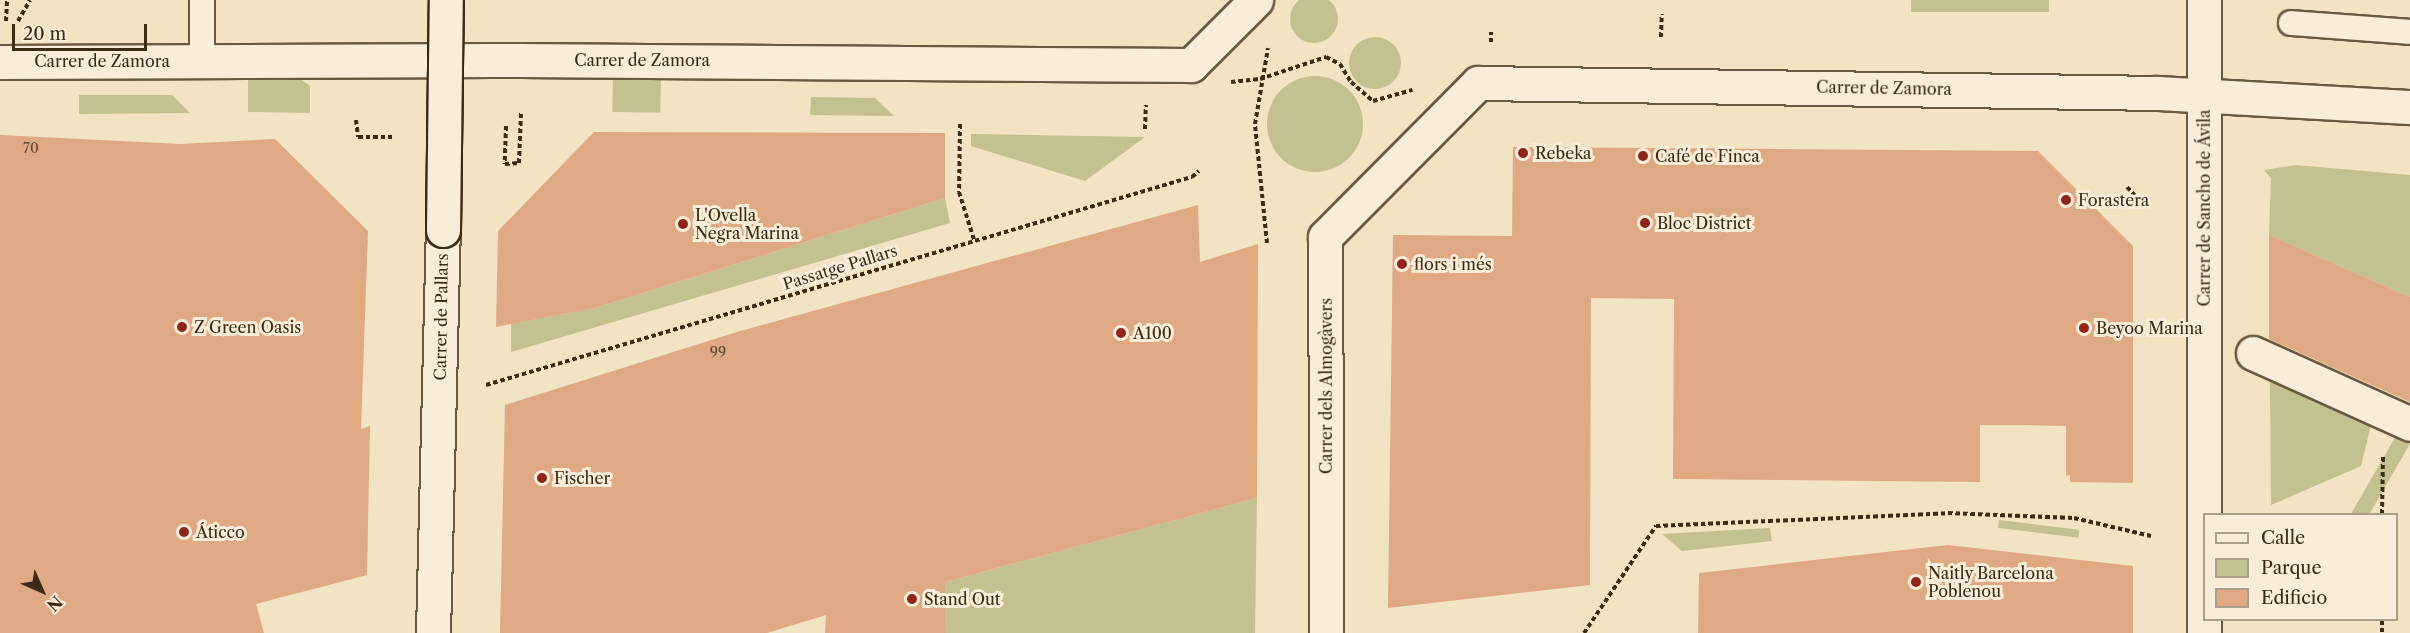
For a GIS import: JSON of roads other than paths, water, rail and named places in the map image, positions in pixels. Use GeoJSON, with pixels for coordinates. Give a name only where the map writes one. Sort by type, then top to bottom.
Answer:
{"type":"FeatureCollection","features":[{"type":"Feature","properties":{"kind":"street","name":"Carrer de Pallars"},"geometry":{"type":"LineString","coordinates":[[433,633],[447,0]]}},
{"type":"Feature","properties":{"kind":"street","name":"Carrer de Zamora"},"geometry":{"type":"LineString","coordinates":[[0,62],[1191,65],[1256,0]]}},
{"type":"Feature","properties":{"kind":"street","name":"Carrer de Sancho de Ávila"},"geometry":{"type":"LineString","coordinates":[[2204,0],[2204,513]]}},
{"type":"Feature","properties":{"kind":"street","name":"Carrer de Zamora"},"geometry":{"type":"LineString","coordinates":[[1394,169],[1478,83],[2204,94],[2410,107]]}},
{"type":"Feature","properties":{"kind":"street","name":"Carrer dels Almogàvers"},"geometry":{"type":"LineString","coordinates":[[1326,633],[1325,237],[1394,169]]}},
{"type":"Feature","properties":{"kind":"street"},"geometry":{"type":"LineString","coordinates":[[2253,353],[2410,424]]}},
{"type":"Feature","properties":{"kind":"lane"},"geometry":{"type":"LineString","coordinates":[[202,0],[202,61]]}},
{"type":"Feature","properties":{"kind":"lane"},"geometry":{"type":"LineString","coordinates":[[2291,23],[2410,32]]}},
{"type":"Feature","properties":{"kind":"place","name":"Rebeka"},"geometry":{"type":"Point","coordinates":[1523,153]}},
{"type":"Feature","properties":{"kind":"place","name":"Café de Finca"},"geometry":{"type":"Point","coordinates":[1643,156]}},
{"type":"Feature","properties":{"kind":"place","name":"Forastera"},"geometry":{"type":"Point","coordinates":[2066,200]}},
{"type":"Feature","properties":{"kind":"place","name":"Bloc District"},"geometry":{"type":"Point","coordinates":[1645,223]}},
{"type":"Feature","properties":{"kind":"place","name":"L'Ovella Negra Marina"},"geometry":{"type":"Point","coordinates":[683,224]}},
{"type":"Feature","properties":{"kind":"place","name":"flors i més"},"geometry":{"type":"Point","coordinates":[1402,264]}},
{"type":"Feature","properties":{"kind":"place","name":"Z Green Oasis"},"geometry":{"type":"Point","coordinates":[182,327]}},
{"type":"Feature","properties":{"kind":"place","name":"Beyoo Marina"},"geometry":{"type":"Point","coordinates":[2084,328]}},
{"type":"Feature","properties":{"kind":"place","name":"A100"},"geometry":{"type":"Point","coordinates":[1121,333]}},
{"type":"Feature","properties":{"kind":"place","name":"Fischer"},"geometry":{"type":"Point","coordinates":[542,478]}},
{"type":"Feature","properties":{"kind":"place","name":"Áticco"},"geometry":{"type":"Point","coordinates":[184,532]}},
{"type":"Feature","properties":{"kind":"place","name":"Naitly Barcelona Poblenou"},"geometry":{"type":"Point","coordinates":[1916,582]}},
{"type":"Feature","properties":{"kind":"place","name":"Stand Out"},"geometry":{"type":"Point","coordinates":[912,599]}}]}
